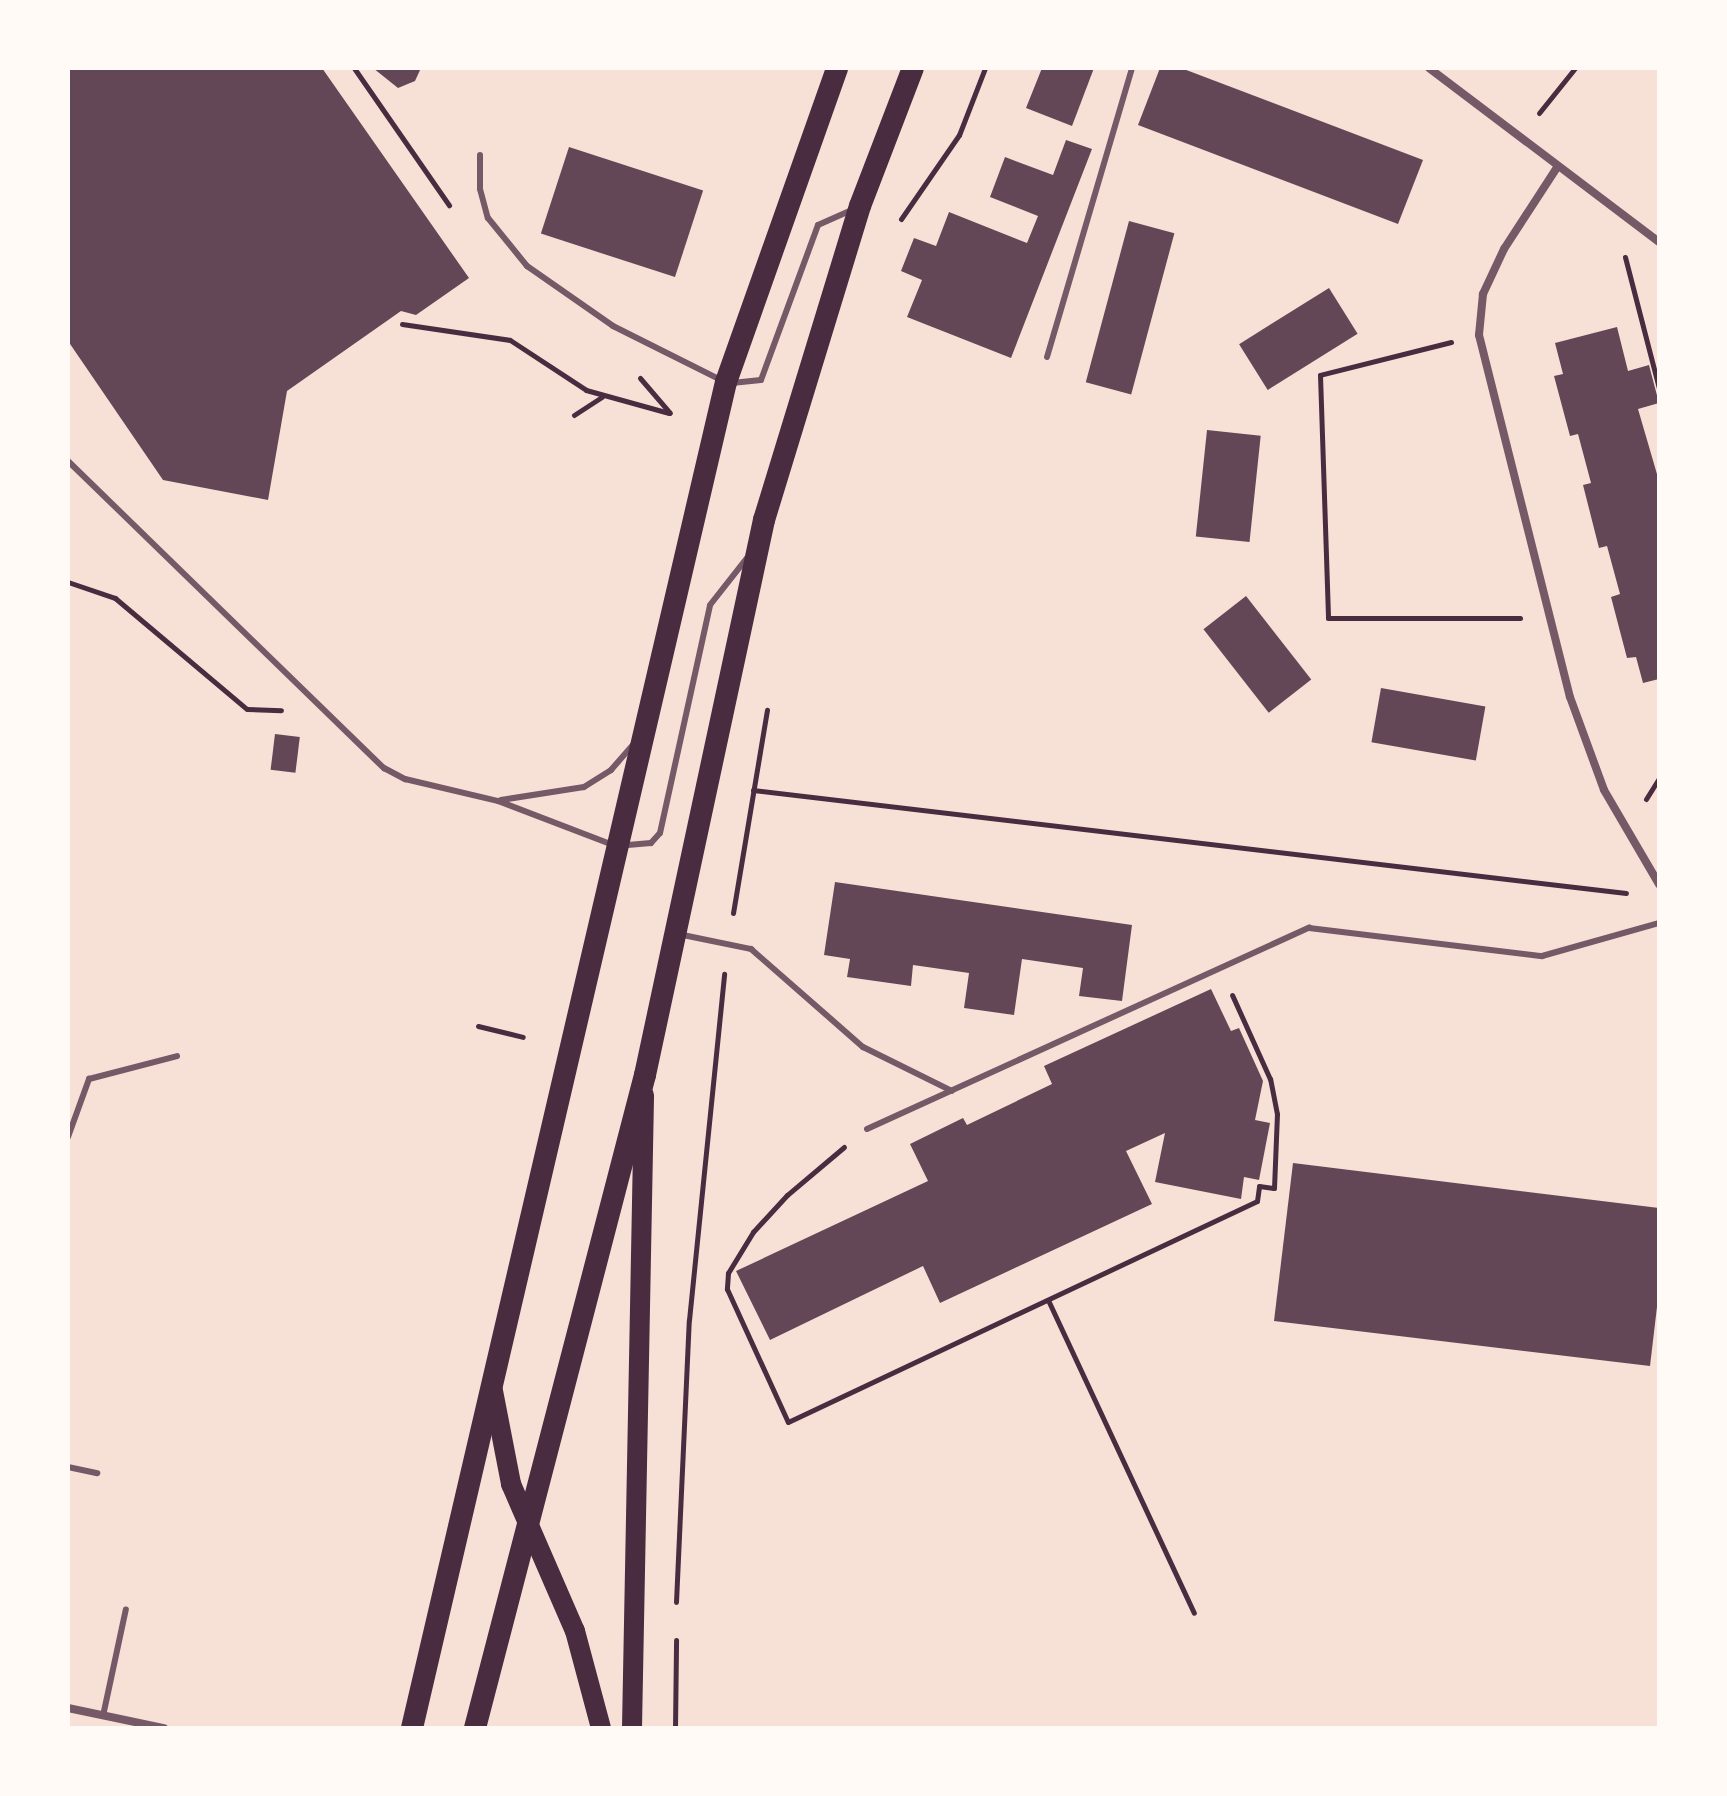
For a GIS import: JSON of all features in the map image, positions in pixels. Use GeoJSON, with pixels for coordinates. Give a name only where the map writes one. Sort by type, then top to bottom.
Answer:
{"type":"FeatureCollection","features":[{"type":"Feature","properties":{"kind":"highway"},"geometry":{"type":"LineString","coordinates":[[412,1728],[641,735],[726,382],[837,68]]}},
{"type":"Feature","properties":{"kind":"highway"},"geometry":{"type":"LineString","coordinates":[[475,1728],[526,1522],[645,1075],[758,545],[795,410],[860,206],[913,68]]}},
{"type":"Feature","properties":{"kind":"main road"},"geometry":{"type":"LineString","coordinates":[[632,1728],[645,1075]]}},
{"type":"Feature","properties":{"kind":"main road"},"geometry":{"type":"LineString","coordinates":[[492,1384],[500,1444],[526,1522],[575,1631],[601,1728]]}},
{"type":"Feature","properties":{"kind":"street"},"geometry":{"type":"LineString","coordinates":[[1429,68],[1556,169],[1659,242]]}},
{"type":"Feature","properties":{"kind":"street"},"geometry":{"type":"LineString","coordinates":[[1556,169],[1504,249],[1483,294],[1479,335],[1570,697],[1604,790],[1659,884]]}},
{"type":"Feature","properties":{"kind":"street"},"geometry":{"type":"LineString","coordinates":[[68,1708],[164,1728]]}},
{"type":"Feature","properties":{"kind":"lane"},"geometry":{"type":"LineString","coordinates":[[1047,357],[1132,68]]}},
{"type":"Feature","properties":{"kind":"lane"},"geometry":{"type":"LineString","coordinates":[[480,155],[480,189],[488,218],[527,266],[613,326],[726,382],[749,385],[761,380],[818,225],[860,206]]}},
{"type":"Feature","properties":{"kind":"lane"},"geometry":{"type":"LineString","coordinates":[[68,461],[384,768],[405,779],[498,801],[616,846],[651,843],[660,833],[710,605],[758,545]]}},
{"type":"Feature","properties":{"kind":"lane"},"geometry":{"type":"LineString","coordinates":[[498,801],[584,787],[611,770],[641,735]]}},
{"type":"Feature","properties":{"kind":"lane"},"geometry":{"type":"LineString","coordinates":[[867,1129],[1309,928],[1542,956],[1659,923]]}},
{"type":"Feature","properties":{"kind":"lane"},"geometry":{"type":"LineString","coordinates":[[674,933],[751,949],[863,1047],[952,1091]]}},
{"type":"Feature","properties":{"kind":"lane"},"geometry":{"type":"LineString","coordinates":[[68,1137],[89,1079],[177,1056]]}},
{"type":"Feature","properties":{"kind":"lane"},"geometry":{"type":"LineString","coordinates":[[68,1467],[97,1473]]}},
{"type":"Feature","properties":{"kind":"lane"},"geometry":{"type":"LineString","coordinates":[[103,1716],[126,1609]]}},
{"type":"Feature","properties":{"kind":"path"},"geometry":{"type":"LineString","coordinates":[[896,231],[907,203],[959,135],[985,68]]}},
{"type":"Feature","properties":{"kind":"path"},"geometry":{"type":"LineString","coordinates":[[1519,139],[1575,68]]}},
{"type":"Feature","properties":{"kind":"path"},"geometry":{"type":"LineString","coordinates":[[1613,209],[1659,388]]}},
{"type":"Feature","properties":{"kind":"path"},"geometry":{"type":"LineString","coordinates":[[402,324],[510,340],[602,397],[670,413]]}},
{"type":"Feature","properties":{"kind":"path"},"geometry":{"type":"LineString","coordinates":[[1479,335],[1320,375],[1328,618],[1550,618]]}},
{"type":"Feature","properties":{"kind":"path"},"geometry":{"type":"LineString","coordinates":[[574,415],[602,397]]}},
{"type":"Feature","properties":{"kind":"path"},"geometry":{"type":"LineString","coordinates":[[68,582],[115,598],[247,709],[286,711]]}},
{"type":"Feature","properties":{"kind":"path"},"geometry":{"type":"LineString","coordinates":[[676,1608],[689,1320],[713,1041],[769,695]]}},
{"type":"Feature","properties":{"kind":"path"},"geometry":{"type":"LineString","coordinates":[[753,790],[1629,893]]}},
{"type":"Feature","properties":{"kind":"path"},"geometry":{"type":"LineString","coordinates":[[867,1129],[787,1195],[753,1232],[728,1273],[727,1289],[788,1422],[1257,1201],[1259,1186],[1274,1188],[1277,1114],[1270,1079],[1221,969]]}},
{"type":"Feature","properties":{"kind":"path"},"geometry":{"type":"LineString","coordinates":[[478,1026],[523,1037]]}},
{"type":"Feature","properties":{"kind":"path"},"geometry":{"type":"LineString","coordinates":[[1048,1300],[1194,1613]]}},
{"type":"Feature","properties":{"kind":"path"},"geometry":{"type":"LineString","coordinates":[[675,1728],[676,1623]]}},
{"type":"Feature","properties":{"kind":"building"},"geometry":{"type":"Polygon","coordinates":[[[68,68],[322,68],[469,278],[416,315],[401,311],[287,391],[268,500],[163,480],[68,341],[68,68]]]}},
{"type":"Feature","properties":{"kind":"building"},"geometry":{"type":"Polygon","coordinates":[[[373,68],[421,68],[415,81],[398,88],[373,68]]]}},
{"type":"Feature","properties":{"kind":"building"},"geometry":{"type":"Polygon","coordinates":[[[1042,68],[1094,68],[1072,126],[1026,108],[1042,68]]]}},
{"type":"Feature","properties":{"kind":"building"},"geometry":{"type":"Polygon","coordinates":[[[1160,68],[1181,68],[1423,160],[1398,224],[1138,125],[1160,68]]]}},
{"type":"Feature","properties":{"kind":"building"},"geometry":{"type":"Polygon","coordinates":[[[1066,140],[1092,149],[1011,358],[907,317],[922,280],[901,271],[914,238],[936,246],[949,212],[1027,243],[1038,216],[990,197],[1005,157],[1053,175],[1066,140]]]}},
{"type":"Feature","properties":{"kind":"building"},"geometry":{"type":"Polygon","coordinates":[[[569,147],[703,191],[675,277],[541,234],[569,147]]]}},
{"type":"Feature","properties":{"kind":"building"},"geometry":{"type":"Polygon","coordinates":[[[1129,221],[1174,233],[1131,394],[1086,382],[1129,221]]]}},
{"type":"Feature","properties":{"kind":"building"},"geometry":{"type":"Polygon","coordinates":[[[1329,288],[1358,334],[1268,390],[1239,344],[1329,288]]]}},
{"type":"Feature","properties":{"kind":"building"},"geometry":{"type":"Polygon","coordinates":[[[1617,327],[1628,371],[1649,365],[1659,403],[1638,409],[1659,481],[1659,679],[1643,683],[1636,657],[1627,658],[1611,597],[1620,594],[1607,546],[1599,548],[1583,485],[1591,483],[1578,434],[1570,436],[1554,376],[1563,374],[1555,343],[1617,327]]]}},
{"type":"Feature","properties":{"kind":"building"},"geometry":{"type":"Polygon","coordinates":[[[1207,430],[1261,436],[1250,542],[1196,536],[1207,430]]]}},
{"type":"Feature","properties":{"kind":"building"},"geometry":{"type":"Polygon","coordinates":[[[1246,596],[1311,680],[1269,713],[1203,629],[1246,596]]]}},
{"type":"Feature","properties":{"kind":"building"},"geometry":{"type":"Polygon","coordinates":[[[1381,688],[1485,706],[1476,761],[1371,742],[1381,688]]]}},
{"type":"Feature","properties":{"kind":"building"},"geometry":{"type":"Polygon","coordinates":[[[275,734],[300,737],[295,773],[271,770],[275,734]]]}},
{"type":"Feature","properties":{"kind":"building"},"geometry":{"type":"Polygon","coordinates":[[[835,882],[1132,925],[1122,1001],[1079,996],[1083,968],[1022,959],[1014,1015],[964,1008],[969,973],[913,965],[911,986],[847,977],[850,959],[824,955],[835,882]]]}},
{"type":"Feature","properties":{"kind":"building"},"geometry":{"type":"Polygon","coordinates":[[[1211,989],[1231,1031],[1239,1028],[1263,1081],[1255,1120],[1270,1123],[1259,1180],[1244,1177],[1241,1199],[1155,1182],[1165,1133],[1126,1151],[1152,1204],[940,1303],[923,1266],[770,1340],[736,1271],[928,1181],[910,1144],[963,1118],[967,1125],[1052,1084],[1044,1066],[1211,989]]]}},
{"type":"Feature","properties":{"kind":"building"},"geometry":{"type":"Polygon","coordinates":[[[1293,1163],[1659,1208],[1659,1290],[1650,1366],[1274,1321],[1293,1163]]]}}]}
